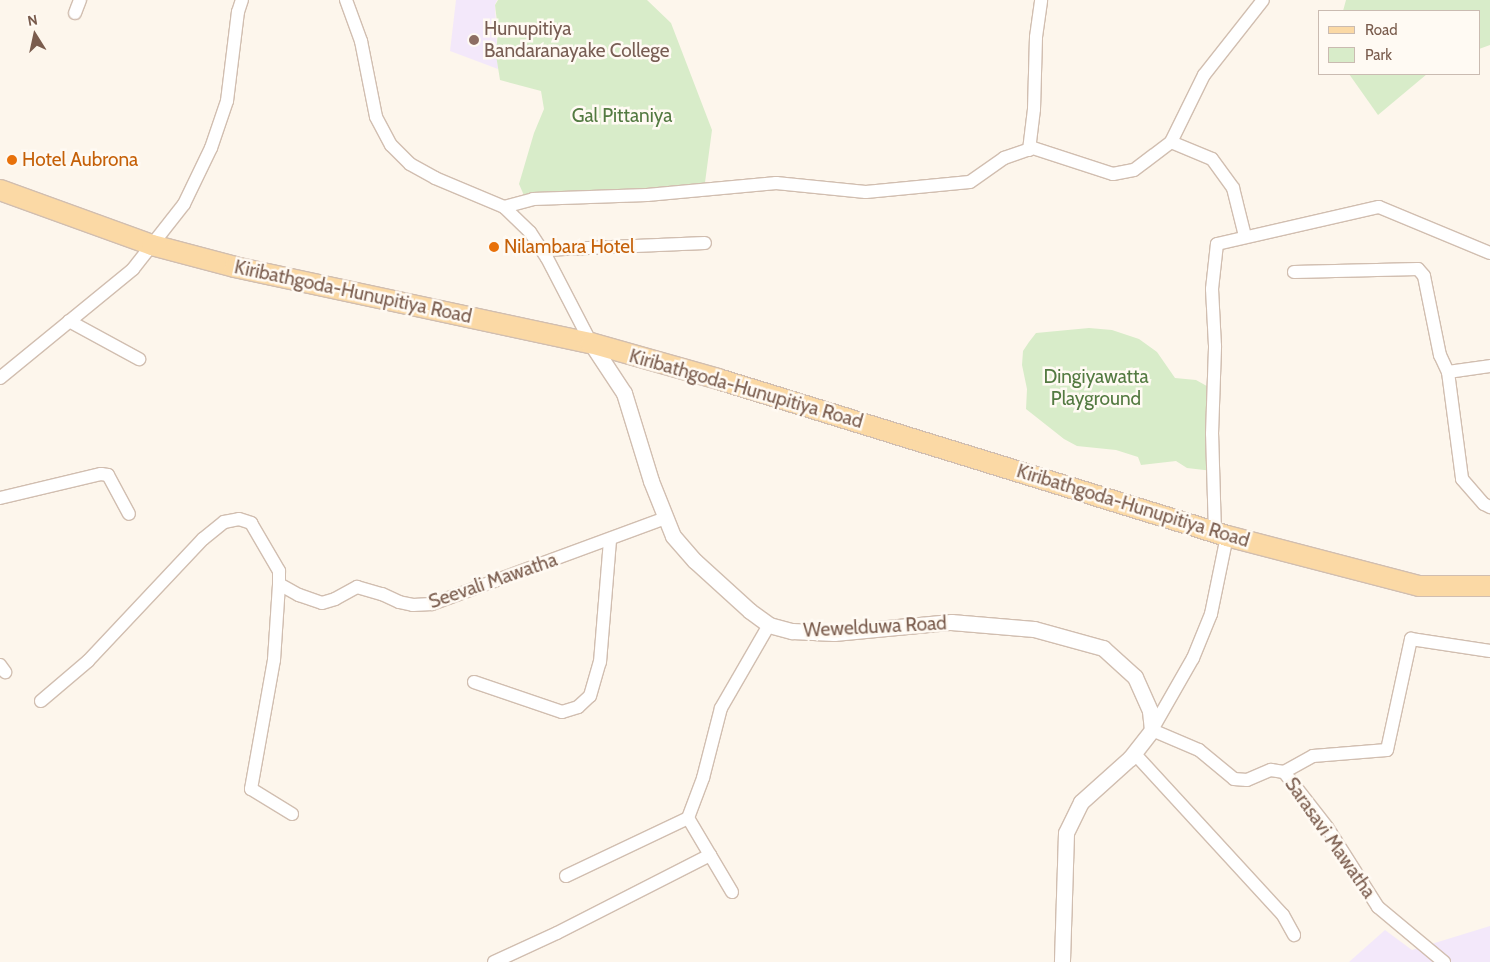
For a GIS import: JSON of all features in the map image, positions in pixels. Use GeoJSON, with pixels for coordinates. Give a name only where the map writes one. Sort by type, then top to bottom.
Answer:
{"type":"FeatureCollection","features":[{"type":"Feature","properties":{"kind":"main road","name":"Kiribathgoda-Hunupitiya Road"},"geometry":{"type":"LineString","coordinates":[[0,190],[152,245],[235,267],[591,343],[736,384],[1221,535],[1419,586],[1490,586]]}},
{"type":"Feature","properties":{"kind":"street"},"geometry":{"type":"LineString","coordinates":[[75,13],[80,0]]}},
{"type":"Feature","properties":{"kind":"street"},"geometry":{"type":"LineString","coordinates":[[0,378],[133,269],[184,204],[211,148],[227,101],[238,12],[242,0]]}},
{"type":"Feature","properties":{"kind":"street"},"geometry":{"type":"LineString","coordinates":[[346,0],[361,42],[376,117],[391,145],[410,164],[435,178],[504,207],[530,232],[542,250],[591,343]]}},
{"type":"Feature","properties":{"kind":"street"},"geometry":{"type":"LineString","coordinates":[[1029,150],[1034,109],[1036,37],[1041,0]]}},
{"type":"Feature","properties":{"kind":"street"},"geometry":{"type":"LineString","coordinates":[[504,207],[533,199],[647,195],[776,182],[866,192],[970,182],[1004,158],[1033,148],[1113,174],[1134,170],[1171,142],[1204,75],[1263,0]]}},
{"type":"Feature","properties":{"kind":"street"},"geometry":{"type":"LineString","coordinates":[[1171,142],[1212,159],[1233,188],[1245,236]]}},
{"type":"Feature","properties":{"kind":"street"},"geometry":{"type":"LineString","coordinates":[[1062,962],[1066,833],[1080,802],[1134,753],[1152,730],[1193,658],[1211,614],[1221,535],[1212,434],[1215,346],[1212,289],[1217,244],[1245,236],[1379,207],[1490,253]]}},
{"type":"Feature","properties":{"kind":"street"},"geometry":{"type":"LineString","coordinates":[[542,250],[705,243]]}},
{"type":"Feature","properties":{"kind":"street"},"geometry":{"type":"LineString","coordinates":[[1294,272],[1418,269],[1424,276],[1440,355],[1448,372],[1462,479],[1484,504],[1490,507]]}},
{"type":"Feature","properties":{"kind":"street"},"geometry":{"type":"LineString","coordinates":[[69,320],[139,359]]}},
{"type":"Feature","properties":{"kind":"street","name":"Wewelduwa Road"},"geometry":{"type":"LineString","coordinates":[[591,343],[624,393],[651,481],[672,536],[695,561],[750,611],[769,625],[792,631],[834,633],[920,624],[987,624],[1034,629],[1073,639],[1103,648],[1135,677],[1150,712],[1152,730]]}},
{"type":"Feature","properties":{"kind":"street"},"geometry":{"type":"LineString","coordinates":[[1448,372],[1490,366]]}},
{"type":"Feature","properties":{"kind":"street"},"geometry":{"type":"LineString","coordinates":[[0,498],[100,474],[108,475],[129,514]]}},
{"type":"Feature","properties":{"kind":"street","name":"Seevali Mawatha"},"geometry":{"type":"LineString","coordinates":[[279,584],[299,595],[322,602],[336,599],[357,587],[382,594],[400,602],[423,605],[538,567],[666,518]]}},
{"type":"Feature","properties":{"kind":"street"},"geometry":{"type":"LineString","coordinates":[[41,701],[88,661],[203,538],[224,522],[239,519],[251,523],[279,571],[274,660],[251,789],[292,814]]}},
{"type":"Feature","properties":{"kind":"street"},"geometry":{"type":"LineString","coordinates":[[474,682],[562,712],[578,707],[590,696],[600,662],[610,540]]}},
{"type":"Feature","properties":{"kind":"street"},"geometry":{"type":"LineString","coordinates":[[566,876],[688,818],[703,778],[721,708],[769,625]]}},
{"type":"Feature","properties":{"kind":"street"},"geometry":{"type":"LineString","coordinates":[[1284,772],[1314,756],[1387,750],[1411,639],[1490,651]]}},
{"type":"Feature","properties":{"kind":"street","name":"Sarasavi Mawatha"},"geometry":{"type":"LineString","coordinates":[[1152,730],[1199,750],[1234,779],[1248,780],[1271,770],[1284,772],[1327,827],[1378,907],[1444,962]]}},
{"type":"Feature","properties":{"kind":"street"},"geometry":{"type":"LineString","coordinates":[[1134,753],[1283,915],[1294,935]]}},
{"type":"Feature","properties":{"kind":"street"},"geometry":{"type":"LineString","coordinates":[[688,818],[732,892]]}},
{"type":"Feature","properties":{"kind":"street"},"geometry":{"type":"LineString","coordinates":[[494,962],[557,933],[710,855]]}},
{"type":"Feature","properties":{"kind":"shaded area","name":"Hunupitiya Bandaranayake College"},"geometry":{"type":"Polygon","coordinates":[[[456,0],[497,0],[495,5],[498,69],[450,51],[456,0]]]}},
{"type":"Feature","properties":{"kind":"shaded area"},"geometry":{"type":"Polygon","coordinates":[[[1490,926],[1490,962],[1349,962],[1385,930],[1412,950],[1490,926]]]}},
{"type":"Feature","properties":{"kind":"green space","name":"Gal Pittaniya"},"geometry":{"type":"Polygon","coordinates":[[[498,0],[647,0],[671,23],[712,130],[704,190],[526,200],[519,184],[534,133],[544,109],[541,91],[500,80],[496,55],[498,30],[495,5],[498,0]]]}},
{"type":"Feature","properties":{"kind":"green space"},"geometry":{"type":"Polygon","coordinates":[[[1346,0],[1490,0],[1490,45],[1480,49],[1480,10],[1343,10],[1346,0]]]}},
{"type":"Feature","properties":{"kind":"green space"},"geometry":{"type":"Polygon","coordinates":[[[1350,75],[1426,75],[1378,115],[1350,75]]]}},
{"type":"Feature","properties":{"kind":"green space","name":"Dingiyawatta Playground"},"geometry":{"type":"Polygon","coordinates":[[[1089,328],[1112,330],[1139,339],[1157,352],[1175,378],[1196,380],[1214,390],[1213,471],[1187,468],[1176,461],[1141,465],[1138,457],[1116,450],[1077,446],[1064,439],[1026,409],[1027,389],[1022,365],[1023,351],[1036,333],[1089,328]]]}},
{"type":"Feature","properties":{"kind":"place","name":"Hunupitiya Bandaranayake College"},"geometry":{"type":"Point","coordinates":[474,40]}},
{"type":"Feature","properties":{"kind":"place","name":"Hotel Aubrona"},"geometry":{"type":"Point","coordinates":[12,160]}},
{"type":"Feature","properties":{"kind":"place","name":"Nilambara Hotel"},"geometry":{"type":"Point","coordinates":[494,247]}}]}
